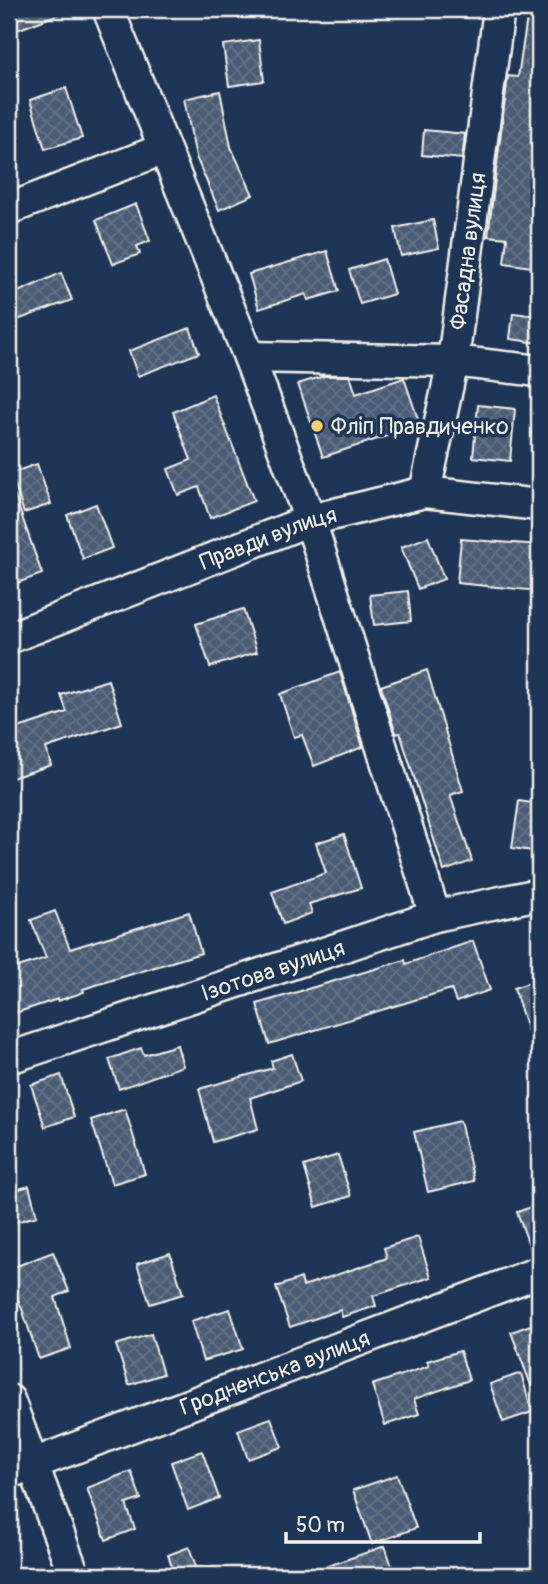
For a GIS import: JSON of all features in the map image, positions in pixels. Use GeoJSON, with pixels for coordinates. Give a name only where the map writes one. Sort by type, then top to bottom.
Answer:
{"type":"FeatureCollection","features":[{"type":"Feature","properties":{"kind":"street"},"geometry":{"type":"LineString","coordinates":[[108,9],[249,357],[310,520],[435,916]]}},
{"type":"Feature","properties":{"kind":"street","name":"Фасадна вулиця"},"geometry":{"type":"LineString","coordinates":[[425,492],[453,361],[499,9]]}},
{"type":"Feature","properties":{"kind":"street"},"geometry":{"type":"LineString","coordinates":[[9,209],[163,149]]}},
{"type":"Feature","properties":{"kind":"street"},"geometry":{"type":"LineString","coordinates":[[249,357],[453,361],[539,371]]}},
{"type":"Feature","properties":{"kind":"street","name":"Правди вулиця"},"geometry":{"type":"LineString","coordinates":[[9,638],[310,520],[425,492],[539,505]]}},
{"type":"Feature","properties":{"kind":"street","name":"Ізотова вулиця"},"geometry":{"type":"LineString","coordinates":[[9,1058],[435,916],[539,894]]}},
{"type":"Feature","properties":{"kind":"street","name":"Гродненська вулиця"},"geometry":{"type":"LineString","coordinates":[[21,1469],[539,1272]]}},
{"type":"Feature","properties":{"kind":"street"},"geometry":{"type":"LineString","coordinates":[[9,1400],[21,1469],[74,1575]]}},
{"type":"Feature","properties":{"kind":"building"},"geometry":{"type":"Polygon","coordinates":[[[9,9],[67,9],[67,11],[9,33],[9,9]]]}},
{"type":"Feature","properties":{"kind":"building"},"geometry":{"type":"Polygon","coordinates":[[[527,18],[539,18],[539,268],[504,263],[507,238],[488,236],[508,76],[518,77],[527,18]]]}},
{"type":"Feature","properties":{"kind":"building"},"geometry":{"type":"Polygon","coordinates":[[[259,40],[264,81],[229,86],[223,45],[259,40]]]}},
{"type":"Feature","properties":{"kind":"building"},"geometry":{"type":"Polygon","coordinates":[[[66,88],[82,138],[45,149],[30,100],[66,88]]]}},
{"type":"Feature","properties":{"kind":"building"},"geometry":{"type":"Polygon","coordinates":[[[220,91],[231,147],[253,195],[219,210],[196,157],[184,99],[220,91]]]}},
{"type":"Feature","properties":{"kind":"building"},"geometry":{"type":"Polygon","coordinates":[[[424,130],[465,134],[462,159],[422,155],[424,130]]]}},
{"type":"Feature","properties":{"kind":"building"},"geometry":{"type":"Polygon","coordinates":[[[136,204],[150,241],[137,246],[140,254],[113,264],[96,220],[136,204]]]}},
{"type":"Feature","properties":{"kind":"building"},"geometry":{"type":"Polygon","coordinates":[[[433,220],[439,248],[401,256],[395,228],[433,220]]]}},
{"type":"Feature","properties":{"kind":"building"},"geometry":{"type":"Polygon","coordinates":[[[327,251],[339,291],[308,300],[306,294],[259,309],[249,274],[327,251]]]}},
{"type":"Feature","properties":{"kind":"building"},"geometry":{"type":"Polygon","coordinates":[[[384,259],[394,294],[360,304],[349,270],[384,259]]]}},
{"type":"Feature","properties":{"kind":"building"},"geometry":{"type":"Polygon","coordinates":[[[61,273],[72,300],[9,323],[9,296],[61,273]]]}},
{"type":"Feature","properties":{"kind":"building"},"geometry":{"type":"Polygon","coordinates":[[[513,313],[539,316],[539,343],[510,339],[513,313]]]}},
{"type":"Feature","properties":{"kind":"building"},"geometry":{"type":"Polygon","coordinates":[[[190,328],[199,353],[138,376],[129,351],[190,328]]]}},
{"type":"Feature","properties":{"kind":"building"},"geometry":{"type":"Polygon","coordinates":[[[324,376],[350,376],[356,394],[404,378],[420,425],[323,457],[298,384],[324,376]]]}},
{"type":"Feature","properties":{"kind":"building"},"geometry":{"type":"Polygon","coordinates":[[[213,395],[254,501],[210,518],[199,487],[178,495],[168,469],[191,460],[173,412],[213,395]]]}},
{"type":"Feature","properties":{"kind":"building"},"geometry":{"type":"Polygon","coordinates":[[[478,405],[515,409],[510,461],[473,457],[478,405]]]}},
{"type":"Feature","properties":{"kind":"building"},"geometry":{"type":"Polygon","coordinates":[[[37,464],[51,504],[24,513],[11,473],[37,464]]]}},
{"type":"Feature","properties":{"kind":"building"},"geometry":{"type":"Polygon","coordinates":[[[9,488],[12,488],[42,574],[9,586],[9,488]]]}},
{"type":"Feature","properties":{"kind":"building"},"geometry":{"type":"Polygon","coordinates":[[[96,504],[112,548],[83,559],[67,515],[96,504]]]}},
{"type":"Feature","properties":{"kind":"building"},"geometry":{"type":"Polygon","coordinates":[[[428,537],[444,579],[418,589],[401,547],[428,537]]]}},
{"type":"Feature","properties":{"kind":"building"},"geometry":{"type":"Polygon","coordinates":[[[461,539],[539,545],[539,591],[457,583],[461,539]]]}},
{"type":"Feature","properties":{"kind":"building"},"geometry":{"type":"Polygon","coordinates":[[[408,591],[411,621],[374,625],[370,595],[408,591]]]}},
{"type":"Feature","properties":{"kind":"building"},"geometry":{"type":"Polygon","coordinates":[[[243,609],[257,652],[210,667],[196,624],[243,609]]]}},
{"type":"Feature","properties":{"kind":"building"},"geometry":{"type":"Polygon","coordinates":[[[427,670],[463,791],[450,795],[472,861],[444,871],[400,733],[396,734],[381,686],[427,670]]]}},
{"type":"Feature","properties":{"kind":"building"},"geometry":{"type":"Polygon","coordinates":[[[340,672],[363,747],[314,766],[302,735],[294,737],[280,694],[340,672]]]}},
{"type":"Feature","properties":{"kind":"building"},"geometry":{"type":"Polygon","coordinates":[[[108,680],[122,723],[46,748],[51,765],[9,779],[9,731],[67,712],[61,695],[108,680]]]}},
{"type":"Feature","properties":{"kind":"building"},"geometry":{"type":"Polygon","coordinates":[[[519,801],[539,804],[539,852],[512,848],[519,801]]]}},
{"type":"Feature","properties":{"kind":"building"},"geometry":{"type":"Polygon","coordinates":[[[344,834],[361,888],[309,904],[312,913],[283,924],[272,892],[326,873],[316,843],[344,834]]]}},
{"type":"Feature","properties":{"kind":"building"},"geometry":{"type":"Polygon","coordinates":[[[55,911],[70,949],[189,912],[201,953],[9,1015],[9,970],[46,958],[31,920],[55,911]]]}},
{"type":"Feature","properties":{"kind":"building"},"geometry":{"type":"Polygon","coordinates":[[[473,941],[490,990],[456,1002],[451,989],[269,1044],[257,1004],[405,960],[406,964],[473,941]]]}},
{"type":"Feature","properties":{"kind":"building"},"geometry":{"type":"Polygon","coordinates":[[[539,979],[539,1053],[535,1054],[514,988],[539,979]]]}},
{"type":"Feature","properties":{"kind":"building"},"geometry":{"type":"Polygon","coordinates":[[[177,1045],[183,1066],[119,1089],[109,1059],[141,1048],[144,1055],[177,1045]]]}},
{"type":"Feature","properties":{"kind":"building"},"geometry":{"type":"Polygon","coordinates":[[[292,1054],[301,1081],[250,1098],[258,1129],[213,1142],[199,1089],[273,1068],[271,1061],[292,1054]]]}},
{"type":"Feature","properties":{"kind":"building"},"geometry":{"type":"Polygon","coordinates":[[[61,1075],[74,1117],[45,1127],[31,1085],[61,1075]]]}},
{"type":"Feature","properties":{"kind":"building"},"geometry":{"type":"Polygon","coordinates":[[[125,1109],[145,1174],[112,1184],[91,1120],[125,1109]]]}},
{"type":"Feature","properties":{"kind":"building"},"geometry":{"type":"Polygon","coordinates":[[[460,1121],[474,1181],[428,1192],[414,1132],[460,1121]]]}},
{"type":"Feature","properties":{"kind":"building"},"geometry":{"type":"Polygon","coordinates":[[[338,1155],[351,1196],[316,1207],[304,1166],[338,1155]]]}},
{"type":"Feature","properties":{"kind":"building"},"geometry":{"type":"Polygon","coordinates":[[[29,1186],[37,1216],[9,1224],[9,1192],[29,1186]]]}},
{"type":"Feature","properties":{"kind":"building"},"geometry":{"type":"Polygon","coordinates":[[[539,1204],[539,1255],[533,1256],[517,1212],[539,1204]]]}},
{"type":"Feature","properties":{"kind":"building"},"geometry":{"type":"Polygon","coordinates":[[[418,1237],[431,1277],[373,1296],[376,1306],[342,1317],[340,1310],[290,1327],[276,1287],[301,1278],[303,1286],[387,1258],[384,1248],[418,1237]]]}},
{"type":"Feature","properties":{"kind":"building"},"geometry":{"type":"Polygon","coordinates":[[[53,1252],[69,1291],[55,1297],[71,1348],[39,1359],[9,1279],[9,1269],[53,1252]]]}},
{"type":"Feature","properties":{"kind":"building"},"geometry":{"type":"Polygon","coordinates":[[[170,1253],[183,1294],[150,1304],[137,1264],[170,1253]]]}},
{"type":"Feature","properties":{"kind":"building"},"geometry":{"type":"Polygon","coordinates":[[[230,1309],[243,1349],[203,1361],[191,1321],[230,1309]]]}},
{"type":"Feature","properties":{"kind":"building"},"geometry":{"type":"Polygon","coordinates":[[[539,1322],[539,1401],[537,1401],[511,1332],[539,1322]]]}},
{"type":"Feature","properties":{"kind":"building"},"geometry":{"type":"Polygon","coordinates":[[[151,1334],[163,1374],[129,1385],[116,1345],[151,1334]]]}},
{"type":"Feature","properties":{"kind":"building"},"geometry":{"type":"Polygon","coordinates":[[[460,1351],[469,1380],[414,1399],[419,1414],[385,1425],[372,1385],[429,1366],[427,1361],[460,1351]]]}},
{"type":"Feature","properties":{"kind":"building"},"geometry":{"type":"Polygon","coordinates":[[[521,1373],[532,1412],[503,1422],[490,1384],[521,1373]]]}},
{"type":"Feature","properties":{"kind":"building"},"geometry":{"type":"Polygon","coordinates":[[[271,1418],[282,1447],[248,1459],[238,1430],[271,1418]]]}},
{"type":"Feature","properties":{"kind":"building"},"geometry":{"type":"Polygon","coordinates":[[[202,1451],[219,1498],[188,1510],[171,1462],[202,1451]]]}},
{"type":"Feature","properties":{"kind":"building"},"geometry":{"type":"Polygon","coordinates":[[[131,1471],[141,1499],[126,1504],[135,1529],[106,1540],[87,1488],[131,1471]]]}},
{"type":"Feature","properties":{"kind":"building"},"geometry":{"type":"Polygon","coordinates":[[[397,1475],[416,1528],[372,1544],[353,1490],[397,1475]]]}},
{"type":"Feature","properties":{"kind":"building"},"geometry":{"type":"Polygon","coordinates":[[[385,1546],[395,1575],[311,1575],[311,1572],[385,1546]]]}},
{"type":"Feature","properties":{"kind":"building"},"geometry":{"type":"Polygon","coordinates":[[[189,1547],[199,1575],[175,1575],[168,1555],[189,1547]]]}},
{"type":"Feature","properties":{"kind":"place","name":"Фліп Правдиченко"},"geometry":{"type":"Point","coordinates":[317,426]}}]}
